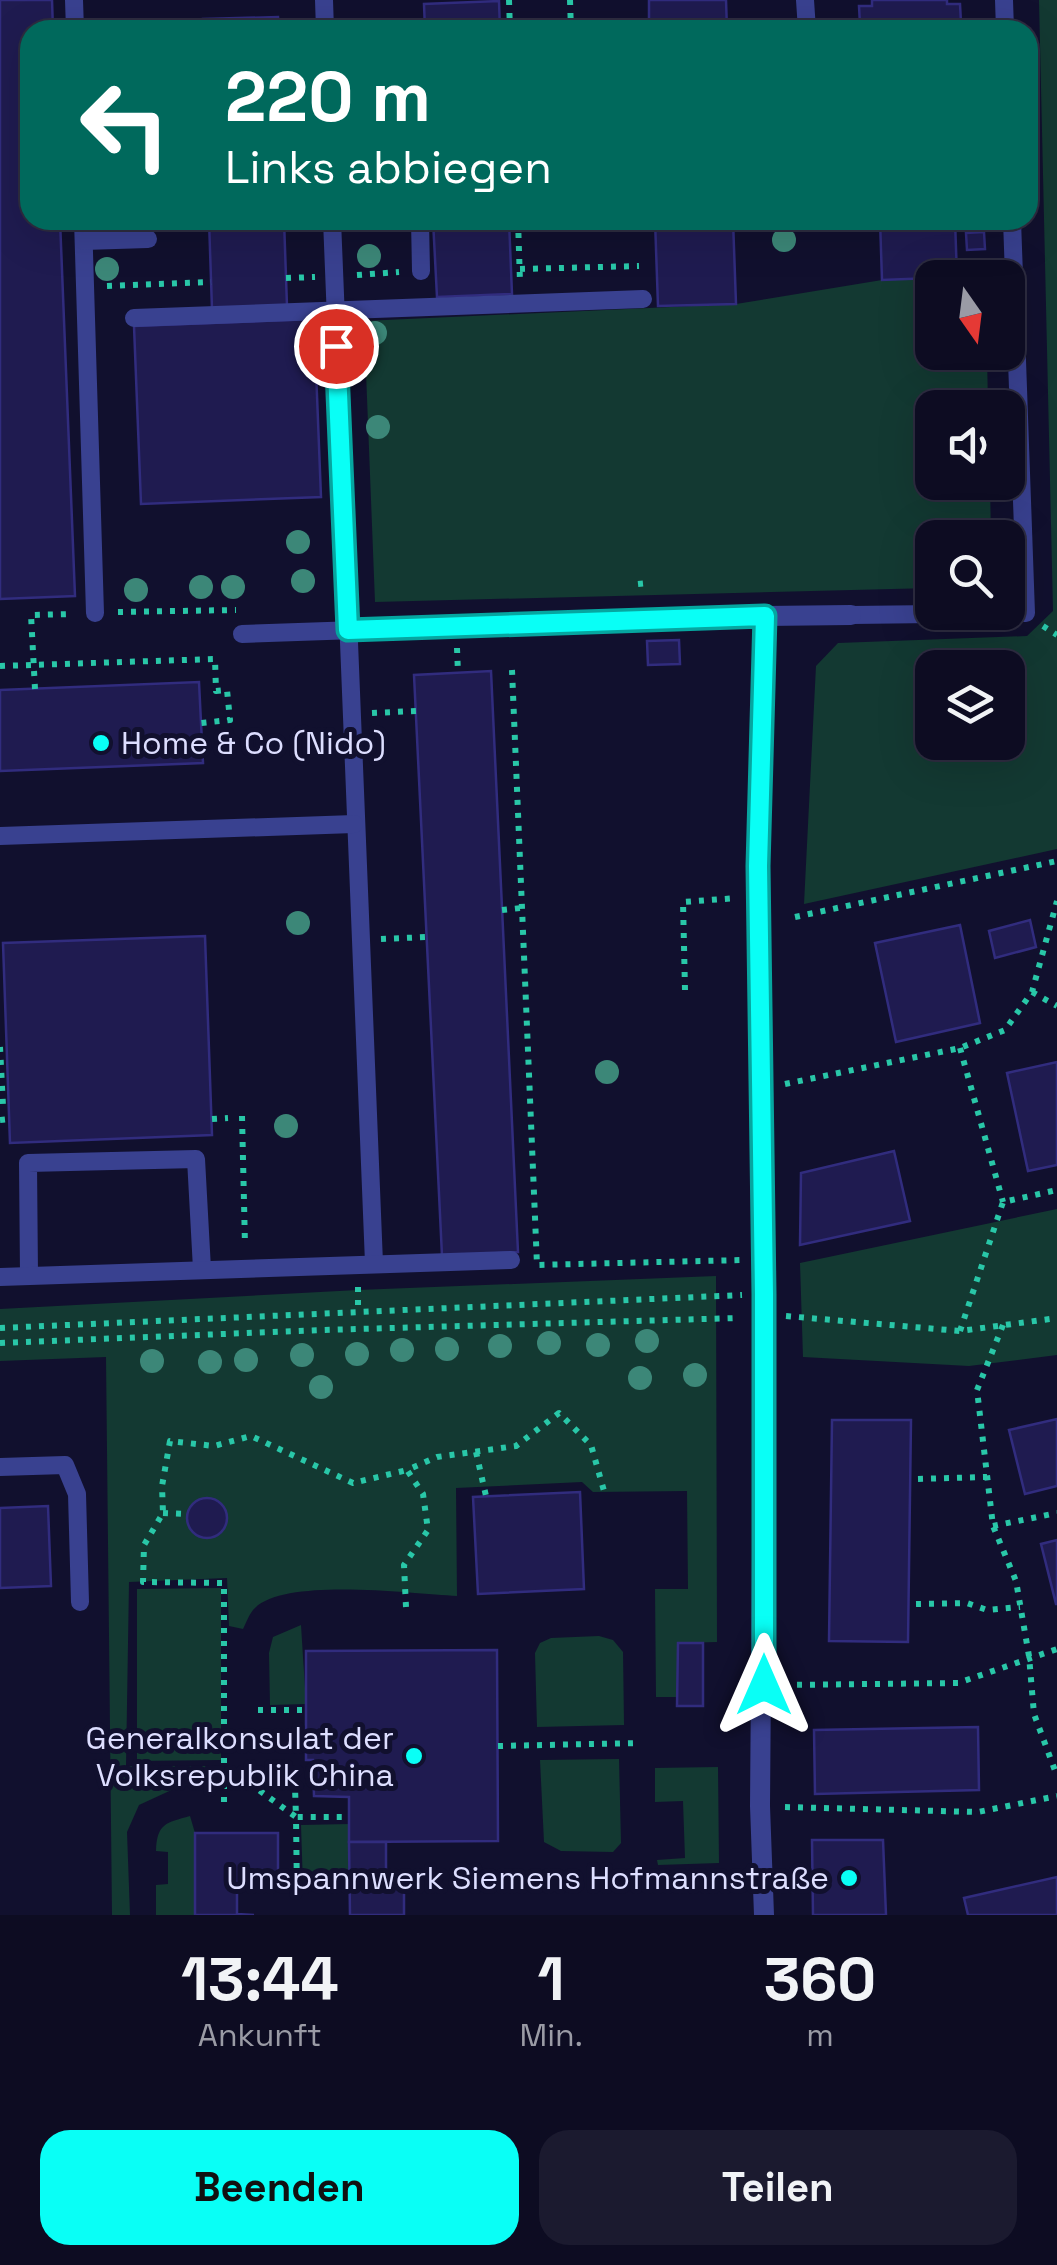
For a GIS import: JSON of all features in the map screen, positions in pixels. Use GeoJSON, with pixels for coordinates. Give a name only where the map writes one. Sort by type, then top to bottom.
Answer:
{"type":"FeatureCollection","features":[{"type":"Feature","properties":{"kind":"street"},"geometry":{"type":"LineString","coordinates":[[764,1915],[760,1806],[764,1685],[764,1294],[758,896],[765,616],[851,615]]}},
{"type":"Feature","properties":{"kind":"lane"},"geometry":{"type":"LineString","coordinates":[[83,230],[95,613]]}},
{"type":"Feature","properties":{"kind":"lane"},"geometry":{"type":"LineString","coordinates":[[332,230],[374,1262]]}},
{"type":"Feature","properties":{"kind":"lane"},"geometry":{"type":"LineString","coordinates":[[420,230],[421,270]]}},
{"type":"Feature","properties":{"kind":"lane"},"geometry":{"type":"LineString","coordinates":[[851,615],[1026,613],[1012,230]]}},
{"type":"Feature","properties":{"kind":"lane"},"geometry":{"type":"LineString","coordinates":[[84,241],[148,239]]}},
{"type":"Feature","properties":{"kind":"lane"},"geometry":{"type":"LineString","coordinates":[[134,318],[643,299]]}},
{"type":"Feature","properties":{"kind":"lane"},"geometry":{"type":"LineString","coordinates":[[242,634],[765,616]]}},
{"type":"Feature","properties":{"kind":"lane"},"geometry":{"type":"LineString","coordinates":[[0,836],[354,824]]}},
{"type":"Feature","properties":{"kind":"lane"},"geometry":{"type":"LineString","coordinates":[[29,1275],[28,1163],[196,1159],[202,1269]]}},
{"type":"Feature","properties":{"kind":"lane"},"geometry":{"type":"LineString","coordinates":[[0,1277],[511,1260]]}},
{"type":"Feature","properties":{"kind":"lane"},"geometry":{"type":"LineString","coordinates":[[0,1467],[65,1465],[77,1494],[80,1602]]}},
{"type":"Feature","properties":{"kind":"path"},"geometry":{"type":"LineString","coordinates":[[518,230],[521,303]]}},
{"type":"Feature","properties":{"kind":"path"},"geometry":{"type":"LineString","coordinates":[[520,268],[639,266]]}},
{"type":"Feature","properties":{"kind":"path"},"geometry":{"type":"LineString","coordinates":[[334,276],[421,270]]}},
{"type":"Feature","properties":{"kind":"path"},"geometry":{"type":"LineString","coordinates":[[85,287],[211,282]]}},
{"type":"Feature","properties":{"kind":"path"},"geometry":{"type":"LineString","coordinates":[[638,584],[648,583]]}},
{"type":"Feature","properties":{"kind":"path"},"geometry":{"type":"LineString","coordinates":[[35,689],[31,615],[261,609],[262,634]]}},
{"type":"Feature","properties":{"kind":"path"},"geometry":{"type":"LineString","coordinates":[[0,666],[215,659],[216,691],[227,690],[230,720],[201,722]]}},
{"type":"Feature","properties":{"kind":"path"},"geometry":{"type":"LineString","coordinates":[[512,670],[537,1265],[763,1260]]}},
{"type":"Feature","properties":{"kind":"path"},"geometry":{"type":"LineString","coordinates":[[350,714],[416,711]]}},
{"type":"Feature","properties":{"kind":"path"},"geometry":{"type":"LineString","coordinates":[[795,917],[1057,861]]}},
{"type":"Feature","properties":{"kind":"path"},"geometry":{"type":"LineString","coordinates":[[685,990],[683,902],[758,896]]}},
{"type":"Feature","properties":{"kind":"path"},"geometry":{"type":"LineString","coordinates":[[760,1090],[960,1048],[1005,1030],[1032,992],[1057,901]]}},
{"type":"Feature","properties":{"kind":"path"},"geometry":{"type":"LineString","coordinates":[[502,910],[521,908]]}},
{"type":"Feature","properties":{"kind":"path"},"geometry":{"type":"LineString","coordinates":[[360,940],[426,937]]}},
{"type":"Feature","properties":{"kind":"path"},"geometry":{"type":"LineString","coordinates":[[1032,992],[1057,1006]]}},
{"type":"Feature","properties":{"kind":"path"},"geometry":{"type":"LineString","coordinates":[[0,1047],[0,1106]]}},
{"type":"Feature","properties":{"kind":"path"},"geometry":{"type":"LineString","coordinates":[[960,1048],[1003,1202],[960,1331]]}},
{"type":"Feature","properties":{"kind":"path"},"geometry":{"type":"LineString","coordinates":[[242,1116],[246,1268]]}},
{"type":"Feature","properties":{"kind":"path"},"geometry":{"type":"LineString","coordinates":[[212,1119],[228,1118]]}},
{"type":"Feature","properties":{"kind":"path"},"geometry":{"type":"LineString","coordinates":[[0,1120],[10,1119]]}},
{"type":"Feature","properties":{"kind":"path"},"geometry":{"type":"LineString","coordinates":[[1003,1202],[1057,1190]]}},
{"type":"Feature","properties":{"kind":"path"},"geometry":{"type":"LineString","coordinates":[[0,1328],[764,1294]]}},
{"type":"Feature","properties":{"kind":"path"},"geometry":{"type":"LineString","coordinates":[[0,1343],[802,1316],[960,1331],[1057,1318]]}},
{"type":"Feature","properties":{"kind":"path"},"geometry":{"type":"LineString","coordinates":[[1003,1325],[978,1390],[987,1478],[993,1526],[1016,1581],[1034,1714],[1057,1776]]}},
{"type":"Feature","properties":{"kind":"path"},"geometry":{"type":"LineString","coordinates":[[224,1802],[224,1583],[144,1582],[144,1546],[163,1512],[162,1486],[170,1442],[214,1446],[252,1436],[354,1483],[407,1470],[437,1457],[516,1446],[559,1413],[590,1445],[604,1491]]}},
{"type":"Feature","properties":{"kind":"path"},"geometry":{"type":"LineString","coordinates":[[476,1452],[486,1496]]}},
{"type":"Feature","properties":{"kind":"path"},"geometry":{"type":"LineString","coordinates":[[406,1607],[404,1565],[428,1530],[423,1494],[407,1470]]}},
{"type":"Feature","properties":{"kind":"path"},"geometry":{"type":"LineString","coordinates":[[918,1479],[987,1478]]}},
{"type":"Feature","properties":{"kind":"path"},"geometry":{"type":"LineString","coordinates":[[163,1512],[186,1514]]}},
{"type":"Feature","properties":{"kind":"path"},"geometry":{"type":"LineString","coordinates":[[993,1526],[1057,1513]]}},
{"type":"Feature","properties":{"kind":"path"},"geometry":{"type":"LineString","coordinates":[[916,1604],[967,1603],[988,1610],[1020,1607]]}},
{"type":"Feature","properties":{"kind":"path"},"geometry":{"type":"LineString","coordinates":[[764,1685],[958,1683],[1057,1649]]}},
{"type":"Feature","properties":{"kind":"path"},"geometry":{"type":"LineString","coordinates":[[258,1710],[306,1710]]}},
{"type":"Feature","properties":{"kind":"path"},"geometry":{"type":"LineString","coordinates":[[498,1746],[639,1743]]}},
{"type":"Feature","properties":{"kind":"path"},"geometry":{"type":"LineString","coordinates":[[297,1896],[295,1787],[314,1780]]}},
{"type":"Feature","properties":{"kind":"path"},"geometry":{"type":"LineString","coordinates":[[249,1783],[296,1816],[349,1817]]}},
{"type":"Feature","properties":{"kind":"path"},"geometry":{"type":"LineString","coordinates":[[760,1806],[978,1812],[1057,1796]]}},
{"type":"Feature","properties":{"kind":"green space"},"geometry":{"type":"Polygon","coordinates":[[[1039,0],[1057,0],[1057,849],[804,904],[816,666],[838,643],[1027,636],[1053,611],[1039,0]]]}},
{"type":"Feature","properties":{"kind":"green space"},"geometry":{"type":"Polygon","coordinates":[[[915,279],[915,370],[987,370],[988,390],[915,390],[915,500],[990,500],[991,520],[915,520],[915,588],[375,602],[364,321],[736,304],[882,280],[915,279]]]}},
{"type":"Feature","properties":{"kind":"green space"},"geometry":{"type":"Polygon","coordinates":[[[1057,1209],[1057,1355],[969,1366],[803,1357],[800,1263],[1057,1209]]]}},
{"type":"Feature","properties":{"kind":"green space"},"geometry":{"type":"Polygon","coordinates":[[[716,1276],[717,1642],[678,1643],[677,1697],[656,1697],[655,1589],[688,1589],[687,1491],[593,1492],[582,1482],[456,1488],[457,1596],[351,1590],[293,1593],[255,1608],[243,1629],[229,1626],[227,1578],[129,1582],[126,1766],[213,1766],[212,1779],[178,1787],[139,1805],[127,1832],[130,1915],[112,1915],[106,1357],[0,1361],[0,1309],[716,1276]]]}},
{"type":"Feature","properties":{"kind":"green space"},"geometry":{"type":"Polygon","coordinates":[[[221,1588],[221,1760],[137,1761],[137,1589],[221,1588]]]}},
{"type":"Feature","properties":{"kind":"green space"},"geometry":{"type":"Polygon","coordinates":[[[301,1625],[306,1704],[270,1705],[269,1653],[273,1637],[301,1625]]]}},
{"type":"Feature","properties":{"kind":"green space"},"geometry":{"type":"Polygon","coordinates":[[[599,1636],[613,1640],[623,1652],[624,1725],[537,1727],[535,1653],[540,1643],[551,1638],[599,1636]]]}},
{"type":"Feature","properties":{"kind":"green space"},"geometry":{"type":"Polygon","coordinates":[[[619,1759],[621,1843],[613,1852],[561,1851],[544,1842],[540,1760],[619,1759]]]}},
{"type":"Feature","properties":{"kind":"green space"},"geometry":{"type":"Polygon","coordinates":[[[718,1767],[719,1863],[658,1865],[657,1860],[685,1858],[683,1801],[655,1802],[655,1768],[718,1767]]]}},
{"type":"Feature","properties":{"kind":"green space"},"geometry":{"type":"Polygon","coordinates":[[[190,1816],[195,1833],[195,1915],[156,1915],[156,1885],[168,1884],[168,1852],[156,1851],[158,1835],[169,1823],[190,1816]]]}},
{"type":"Feature","properties":{"kind":"green space"},"geometry":{"type":"Polygon","coordinates":[[[350,1824],[350,1886],[303,1886],[301,1825],[350,1824]]]}},
{"type":"Feature","properties":{"kind":"building"},"geometry":{"type":"Polygon","coordinates":[[[0,0],[52,0],[53,20],[20,20],[20,230],[60,230],[75,596],[0,599],[0,0]]]}},
{"type":"Feature","properties":{"kind":"building"},"geometry":{"type":"Polygon","coordinates":[[[649,0],[726,0],[727,20],[649,20],[649,0]]]}},
{"type":"Feature","properties":{"kind":"building"},"geometry":{"type":"Polygon","coordinates":[[[872,0],[947,0],[947,4],[960,4],[961,20],[860,20],[859,6],[872,6],[872,0]]]}},
{"type":"Feature","properties":{"kind":"building"},"geometry":{"type":"Polygon","coordinates":[[[499,1],[500,20],[425,20],[424,4],[499,1]]]}},
{"type":"Feature","properties":{"kind":"building"},"geometry":{"type":"Polygon","coordinates":[[[278,17],[278,20],[203,20],[278,17]]]}},
{"type":"Feature","properties":{"kind":"building"},"geometry":{"type":"Polygon","coordinates":[[[209,230],[284,230],[287,306],[212,309],[209,230]]]}},
{"type":"Feature","properties":{"kind":"building"},"geometry":{"type":"Polygon","coordinates":[[[434,230],[509,230],[512,294],[437,297],[434,230]]]}},
{"type":"Feature","properties":{"kind":"building"},"geometry":{"type":"Polygon","coordinates":[[[655,230],[733,230],[736,304],[658,306],[655,230]]]}},
{"type":"Feature","properties":{"kind":"building"},"geometry":{"type":"Polygon","coordinates":[[[880,230],[955,230],[956,260],[915,260],[915,279],[882,280],[880,230]]]}},
{"type":"Feature","properties":{"kind":"building"},"geometry":{"type":"Polygon","coordinates":[[[984,232],[985,249],[967,250],[966,233],[984,232]]]}},
{"type":"Feature","properties":{"kind":"building"},"geometry":{"type":"Polygon","coordinates":[[[314,319],[321,497],[141,504],[134,326],[314,319]]]}},
{"type":"Feature","properties":{"kind":"building"},"geometry":{"type":"Polygon","coordinates":[[[679,640],[680,664],[648,665],[647,641],[679,640]]]}},
{"type":"Feature","properties":{"kind":"building"},"geometry":{"type":"Polygon","coordinates":[[[491,671],[518,1252],[442,1256],[414,675],[491,671]]]}},
{"type":"Feature","properties":{"kind":"building","name":"Home & Co (Nido)"},"geometry":{"type":"Polygon","coordinates":[[[199,682],[203,763],[0,771],[0,690],[199,682]]]}},
{"type":"Feature","properties":{"kind":"building"},"geometry":{"type":"Polygon","coordinates":[[[1030,920],[1036,947],[995,958],[989,931],[1030,920]]]}},
{"type":"Feature","properties":{"kind":"building"},"geometry":{"type":"Polygon","coordinates":[[[960,925],[980,1023],[896,1042],[875,943],[960,925]]]}},
{"type":"Feature","properties":{"kind":"building"},"geometry":{"type":"Polygon","coordinates":[[[205,936],[212,1135],[10,1143],[3,943],[205,936]]]}},
{"type":"Feature","properties":{"kind":"building"},"geometry":{"type":"Polygon","coordinates":[[[1057,1062],[1057,1165],[1028,1171],[1007,1073],[1057,1062]]]}},
{"type":"Feature","properties":{"kind":"building"},"geometry":{"type":"Polygon","coordinates":[[[894,1151],[910,1221],[800,1245],[801,1173],[894,1151]]]}},
{"type":"Feature","properties":{"kind":"building"},"geometry":{"type":"Polygon","coordinates":[[[1057,1419],[1057,1486],[1025,1494],[1009,1430],[1057,1419]]]}},
{"type":"Feature","properties":{"kind":"building"},"geometry":{"type":"Polygon","coordinates":[[[832,1420],[911,1420],[908,1642],[829,1641],[832,1420]]]}},
{"type":"Feature","properties":{"kind":"building"},"geometry":{"type":"Polygon","coordinates":[[[580,1492],[584,1589],[478,1594],[473,1497],[580,1492]]]}},
{"type":"Feature","properties":{"kind":"building"},"geometry":{"type":"Polygon","coordinates":[[[207,1498],[221,1504],[227,1518],[221,1532],[207,1538],[193,1532],[187,1518],[193,1504],[207,1498]]]}},
{"type":"Feature","properties":{"kind":"building"},"geometry":{"type":"Polygon","coordinates":[[[48,1506],[51,1586],[0,1588],[0,1508],[48,1506]]]}},
{"type":"Feature","properties":{"kind":"building"},"geometry":{"type":"Polygon","coordinates":[[[1057,1540],[1057,1604],[1056,1604],[1041,1544],[1057,1540]]]}},
{"type":"Feature","properties":{"kind":"building"},"geometry":{"type":"Polygon","coordinates":[[[678,1643],[703,1643],[703,1706],[677,1706],[678,1643]]]}},
{"type":"Feature","properties":{"kind":"building"},"geometry":{"type":"Polygon","coordinates":[[[497,1650],[498,1841],[349,1842],[349,1797],[314,1796],[313,1760],[306,1760],[306,1651],[497,1650]]]}},
{"type":"Feature","properties":{"kind":"building"},"geometry":{"type":"Polygon","coordinates":[[[978,1727],[979,1790],[815,1794],[814,1730],[978,1727]]]}},
{"type":"Feature","properties":{"kind":"building"},"geometry":{"type":"Polygon","coordinates":[[[195,1833],[278,1833],[278,1882],[237,1882],[237,1914],[254,1915],[195,1915],[195,1833]]]}},
{"type":"Feature","properties":{"kind":"building","name":"Umspannwerk Siemens Hofmannstraße"},"geometry":{"type":"Polygon","coordinates":[[[812,1840],[883,1840],[886,1915],[813,1915],[812,1840]]]}},
{"type":"Feature","properties":{"kind":"building"},"geometry":{"type":"Polygon","coordinates":[[[349,1842],[386,1842],[386,1878],[404,1878],[404,1915],[350,1915],[349,1842]]]}},
{"type":"Feature","properties":{"kind":"building"},"geometry":{"type":"Polygon","coordinates":[[[1057,1877],[1057,1915],[968,1915],[964,1898],[1057,1877]]]}},
{"type":"Feature","properties":{"kind":"place","name":"Home & Co (Nido)"},"geometry":{"type":"Point","coordinates":[101,743]}},
{"type":"Feature","properties":{"kind":"place","name":"Generalkonsulat der Volksrepublik China"},"geometry":{"type":"Point","coordinates":[414,1756]}},
{"type":"Feature","properties":{"kind":"place","name":"Umspannwerk Siemens Hofmannstraße"},"geometry":{"type":"Point","coordinates":[849,1878]}},
{"type":"Feature","properties":{"kind":"route"},"geometry":{"type":"LineString","coordinates":[[336,346],[348,630],[765,616],[758,866],[764,1685]]}}]}
